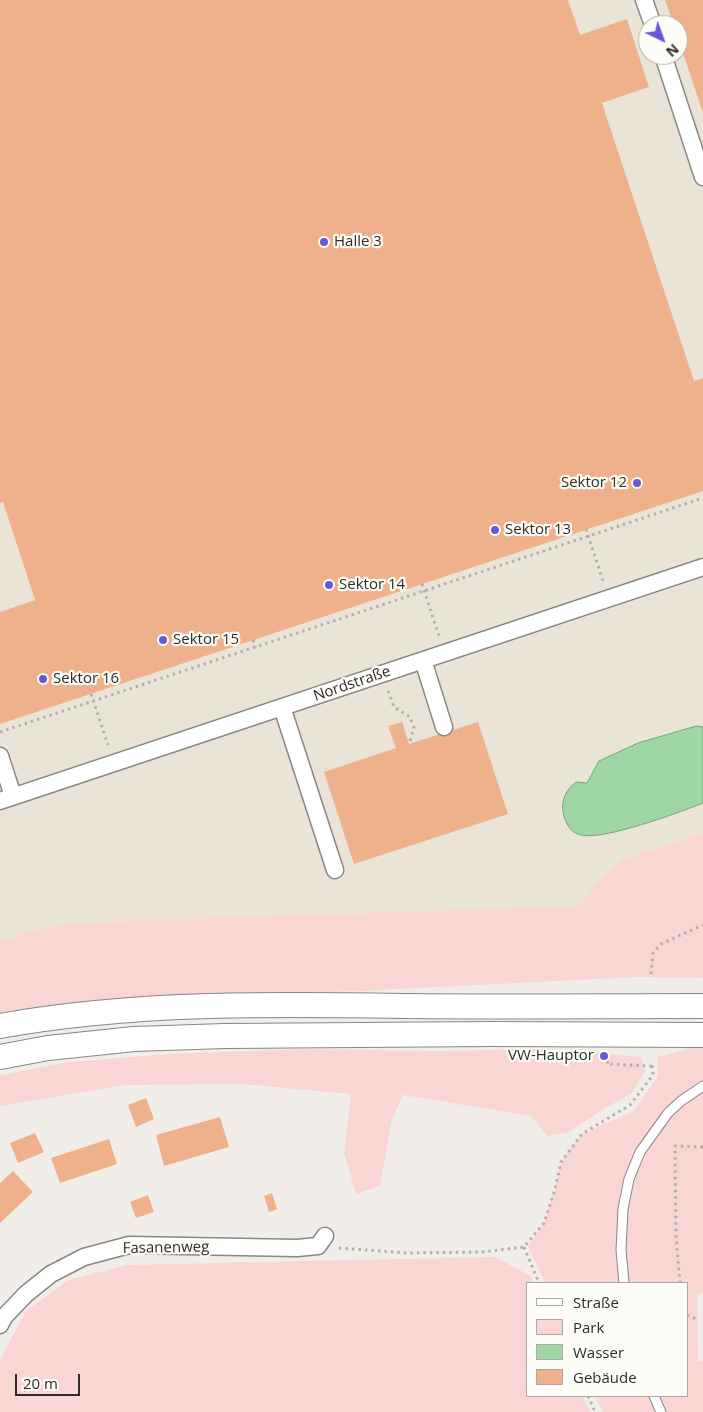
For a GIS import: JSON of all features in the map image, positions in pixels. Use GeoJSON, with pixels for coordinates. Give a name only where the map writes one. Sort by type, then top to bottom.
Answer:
{"type":"FeatureCollection","features":[{"type":"Feature","properties":{"kind":"main road"},"geometry":{"type":"LineString","coordinates":[[0,1026],[77,1014],[279,1004],[703,1006]]}},
{"type":"Feature","properties":{"kind":"main road"},"geometry":{"type":"LineString","coordinates":[[0,1057],[48,1048],[124,1040],[225,1036],[703,1034]]}},
{"type":"Feature","properties":{"kind":"street"},"geometry":{"type":"LineString","coordinates":[[644,0],[649,15]]}},
{"type":"Feature","properties":{"kind":"street"},"geometry":{"type":"LineString","coordinates":[[666,65],[703,177]]}},
{"type":"Feature","properties":{"kind":"street","name":"Nordstraße"},"geometry":{"type":"LineString","coordinates":[[7,799],[703,567]]}},
{"type":"Feature","properties":{"kind":"street"},"geometry":{"type":"LineString","coordinates":[[423,660],[444,727]]}},
{"type":"Feature","properties":{"kind":"street"},"geometry":{"type":"LineString","coordinates":[[282,707],[334,870]]}},
{"type":"Feature","properties":{"kind":"street"},"geometry":{"type":"LineString","coordinates":[[0,756],[7,799]]}},
{"type":"Feature","properties":{"kind":"street","name":"Fasanenweg"},"geometry":{"type":"LineString","coordinates":[[0,1325],[4,1317],[26,1294],[51,1274],[84,1257],[128,1245],[297,1248],[322,1241]]}},
{"type":"Feature","properties":{"kind":"lane"},"geometry":{"type":"LineString","coordinates":[[624,1282],[622,1209],[629,1179],[640,1152],[668,1112],[703,1086]]}},
{"type":"Feature","properties":{"kind":"lane"},"geometry":{"type":"LineString","coordinates":[[654,1397],[661,1412]]}},
{"type":"Feature","properties":{"kind":"path"},"geometry":{"type":"LineString","coordinates":[[0,732],[703,498]]}},
{"type":"Feature","properties":{"kind":"path"},"geometry":{"type":"LineString","coordinates":[[586,529],[609,598]]}},
{"type":"Feature","properties":{"kind":"path"},"geometry":{"type":"LineString","coordinates":[[422,584],[445,653]]}},
{"type":"Feature","properties":{"kind":"path"},"geometry":{"type":"LineString","coordinates":[[253,640],[256,647]]}},
{"type":"Feature","properties":{"kind":"path"},"geometry":{"type":"LineString","coordinates":[[382,674],[394,707],[410,717],[414,728],[409,744]]}},
{"type":"Feature","properties":{"kind":"path"},"geometry":{"type":"LineString","coordinates":[[91,694],[114,763]]}},
{"type":"Feature","properties":{"kind":"path"},"geometry":{"type":"LineString","coordinates":[[651,974],[653,954],[661,944],[703,925]]}},
{"type":"Feature","properties":{"kind":"path"},"geometry":{"type":"LineString","coordinates":[[322,1241],[408,1253],[481,1252],[524,1248],[544,1223],[561,1162],[582,1134],[630,1105],[653,1075],[652,1065],[607,1064],[608,1061]]}},
{"type":"Feature","properties":{"kind":"path"},"geometry":{"type":"LineString","coordinates":[[680,1282],[676,1237],[675,1146],[703,1147]]}},
{"type":"Feature","properties":{"kind":"path"},"geometry":{"type":"LineString","coordinates":[[524,1248],[539,1282]]}},
{"type":"Feature","properties":{"kind":"path"},"geometry":{"type":"LineString","coordinates":[[688,1315],[698,1320]]}},
{"type":"Feature","properties":{"kind":"path"},"geometry":{"type":"LineString","coordinates":[[588,1397],[595,1412]]}},
{"type":"Feature","properties":{"kind":"shaded area"},"geometry":{"type":"Polygon","coordinates":[[[0,0],[703,0],[703,833],[623,859],[595,885],[579,906],[69,923],[32,931],[0,941],[0,0]]]}},
{"type":"Feature","properties":{"kind":"green space"},"geometry":{"type":"Polygon","coordinates":[[[703,833],[703,978],[639,977],[367,991],[175,995],[73,1003],[0,1013],[0,941],[32,931],[69,923],[579,906],[595,885],[623,859],[703,833]]]}},
{"type":"Feature","properties":{"kind":"green space"},"geometry":{"type":"Polygon","coordinates":[[[703,1047],[703,1293],[697,1294],[698,1361],[703,1361],[703,1412],[603,1412],[596,1397],[688,1397],[688,1282],[545,1282],[528,1246],[544,1223],[561,1162],[582,1134],[634,1111],[658,1076],[657,1057],[703,1047]]]}},
{"type":"Feature","properties":{"kind":"green space"},"geometry":{"type":"Polygon","coordinates":[[[305,1049],[435,1051],[542,1049],[641,1057],[645,1072],[631,1094],[567,1133],[547,1136],[531,1116],[403,1095],[392,1119],[380,1186],[356,1194],[344,1153],[351,1094],[241,1084],[125,1085],[0,1106],[0,1075],[69,1062],[168,1054],[305,1049]]]}},
{"type":"Feature","properties":{"kind":"green space"},"geometry":{"type":"Polygon","coordinates":[[[495,1257],[531,1276],[534,1282],[526,1282],[526,1397],[583,1397],[590,1412],[0,1412],[0,1360],[26,1311],[69,1280],[127,1265],[495,1257]]]}},
{"type":"Feature","properties":{"kind":"water"},"geometry":{"type":"Polygon","coordinates":[[[697,726],[703,727],[703,803],[642,825],[606,834],[581,835],[571,829],[563,812],[565,796],[569,788],[576,782],[587,783],[599,761],[638,743],[697,726]]]}},
{"type":"Feature","properties":{"kind":"building","name":"Halle 3"},"geometry":{"type":"Polygon","coordinates":[[[0,0],[568,0],[580,35],[627,19],[638,53],[638,65],[642,65],[649,87],[602,103],[694,381],[703,378],[703,491],[0,724],[0,612],[35,600],[3,502],[0,503],[0,0]]]}},
{"type":"Feature","properties":{"kind":"building"},"geometry":{"type":"Polygon","coordinates":[[[665,0],[703,0],[703,113],[687,65],[688,15],[670,15],[665,0]]]}},
{"type":"Feature","properties":{"kind":"building"},"geometry":{"type":"Polygon","coordinates":[[[402,722],[409,744],[478,722],[508,814],[354,864],[324,772],[396,748],[388,726],[402,722]]]}},
{"type":"Feature","properties":{"kind":"building"},"geometry":{"type":"Polygon","coordinates":[[[146,1098],[154,1119],[136,1127],[128,1105],[146,1098]]]}},
{"type":"Feature","properties":{"kind":"building"},"geometry":{"type":"Polygon","coordinates":[[[220,1117],[229,1147],[164,1166],[156,1135],[220,1117]]]}},
{"type":"Feature","properties":{"kind":"building"},"geometry":{"type":"Polygon","coordinates":[[[35,1133],[44,1152],[18,1163],[10,1143],[35,1133]]]}},
{"type":"Feature","properties":{"kind":"building"},"geometry":{"type":"Polygon","coordinates":[[[109,1139],[117,1164],[60,1183],[51,1158],[109,1139]]]}},
{"type":"Feature","properties":{"kind":"building"},"geometry":{"type":"Polygon","coordinates":[[[13,1171],[33,1192],[0,1223],[0,1183],[13,1171]]]}},
{"type":"Feature","properties":{"kind":"building"},"geometry":{"type":"Polygon","coordinates":[[[272,1193],[277,1209],[269,1212],[264,1196],[272,1193]]]}},
{"type":"Feature","properties":{"kind":"building"},"geometry":{"type":"Polygon","coordinates":[[[148,1195],[154,1212],[136,1218],[130,1202],[148,1195]]]}},
{"type":"Feature","properties":{"kind":"place","name":"Halle 3"},"geometry":{"type":"Point","coordinates":[324,242]}},
{"type":"Feature","properties":{"kind":"place","name":"Sektor 12"},"geometry":{"type":"Point","coordinates":[637,483]}},
{"type":"Feature","properties":{"kind":"place","name":"Sektor 13"},"geometry":{"type":"Point","coordinates":[495,530]}},
{"type":"Feature","properties":{"kind":"place","name":"Sektor 14"},"geometry":{"type":"Point","coordinates":[329,585]}},
{"type":"Feature","properties":{"kind":"place","name":"Sektor 15"},"geometry":{"type":"Point","coordinates":[163,640]}},
{"type":"Feature","properties":{"kind":"place","name":"Sektor 16"},"geometry":{"type":"Point","coordinates":[43,679]}},
{"type":"Feature","properties":{"kind":"place","name":"VW-Hauptor"},"geometry":{"type":"Point","coordinates":[604,1056]}}]}
